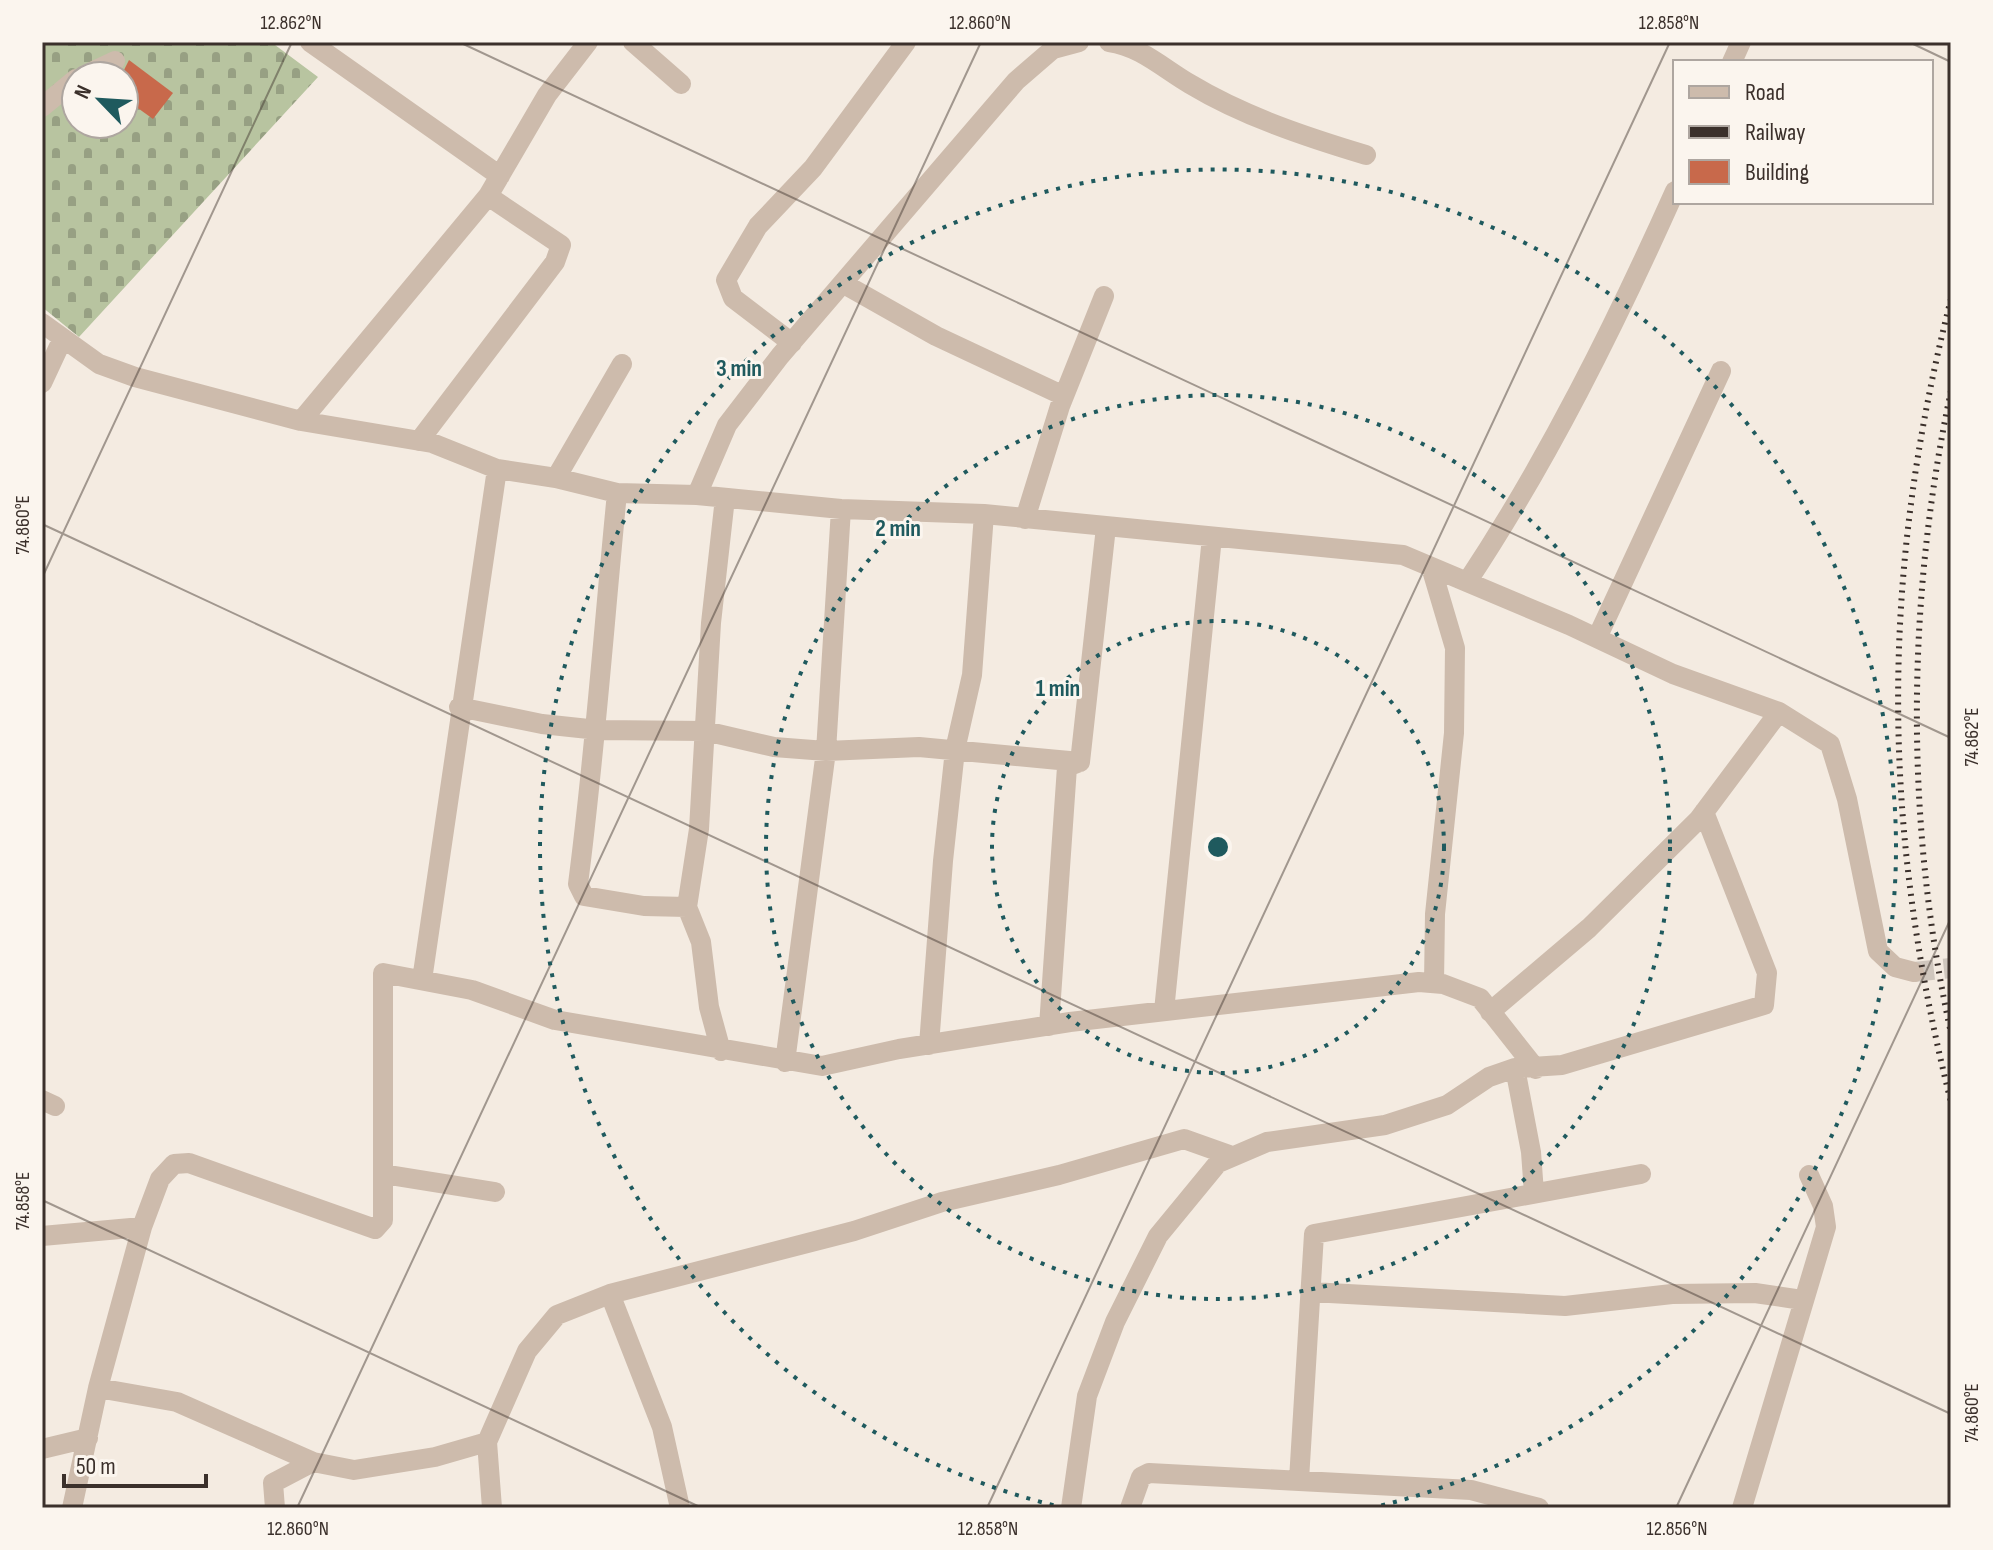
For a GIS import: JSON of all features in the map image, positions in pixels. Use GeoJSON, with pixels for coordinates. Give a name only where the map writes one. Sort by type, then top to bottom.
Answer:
{"type":"FeatureCollection","features":[{"type":"Feature","properties":{"kind":"street"},"geometry":{"type":"LineString","coordinates":[[310,42],[500,176]]}},
{"type":"Feature","properties":{"kind":"street"},"geometry":{"type":"LineString","coordinates":[[301,421],[488,196],[547,95],[588,42]]}},
{"type":"Feature","properties":{"kind":"street"},"geometry":{"type":"LineString","coordinates":[[633,42],[681,84]]}},
{"type":"Feature","properties":{"kind":"street"},"geometry":{"type":"LineString","coordinates":[[792,343],[733,298],[726,280],[758,226],[813,168],[906,42]]}},
{"type":"Feature","properties":{"kind":"street"},"geometry":{"type":"LineString","coordinates":[[697,495],[727,425],[792,343],[1016,81],[1053,49],[1079,42]]}},
{"type":"Feature","properties":{"kind":"street"},"geometry":{"type":"LineString","coordinates":[[1109,42],[1123,44],[1190,84],[1301,135],[1366,155]]}},
{"type":"Feature","properties":{"kind":"street"},"geometry":{"type":"LineString","coordinates":[[42,107],[60,92]]}},
{"type":"Feature","properties":{"kind":"street"},"geometry":{"type":"LineString","coordinates":[[419,441],[555,262],[561,245],[488,196]]}},
{"type":"Feature","properties":{"kind":"street"},"geometry":{"type":"LineString","coordinates":[[1467,582],[1519,504],[1645,259],[1673,196]]}},
{"type":"Feature","properties":{"kind":"street"},"geometry":{"type":"LineString","coordinates":[[844,284],[936,336],[1064,396]]}},
{"type":"Feature","properties":{"kind":"street"},"geometry":{"type":"LineString","coordinates":[[1025,519],[1064,396],[1104,296]]}},
{"type":"Feature","properties":{"kind":"street"},"geometry":{"type":"LineString","coordinates":[[42,323],[99,364],[135,377],[301,421],[419,441],[497,469],[556,478],[617,493],[697,495],[841,509],[984,514],[1403,555],[1673,674],[1779,712],[1830,744],[1847,799],[1878,951],[1895,967],[1914,972]]}},
{"type":"Feature","properties":{"kind":"street"},"geometry":{"type":"LineString","coordinates":[[43,376],[62,340]]}},
{"type":"Feature","properties":{"kind":"street"},"geometry":{"type":"LineString","coordinates":[[556,478],[622,364]]}},
{"type":"Feature","properties":{"kind":"street"},"geometry":{"type":"LineString","coordinates":[[1597,638],[1721,371]]}},
{"type":"Feature","properties":{"kind":"street"},"geometry":{"type":"LineString","coordinates":[[422,980],[459,707],[497,469]]}},
{"type":"Feature","properties":{"kind":"street"},"geometry":{"type":"LineString","coordinates":[[617,493],[601,648],[598,730],[578,884],[584,896],[644,906],[687,907]]}},
{"type":"Feature","properties":{"kind":"street"},"geometry":{"type":"LineString","coordinates":[[721,1051],[709,1007],[701,942],[687,907],[699,829],[711,623],[725,498]]}},
{"type":"Feature","properties":{"kind":"street"},"geometry":{"type":"LineString","coordinates":[[785,1062],[826,751],[841,509]]}},
{"type":"Feature","properties":{"kind":"street"},"geometry":{"type":"LineString","coordinates":[[929,1045],[955,750],[972,675],[984,514]]}},
{"type":"Feature","properties":{"kind":"street"},"geometry":{"type":"LineString","coordinates":[[1080,762],[1106,527]]}},
{"type":"Feature","properties":{"kind":"street"},"geometry":{"type":"LineString","coordinates":[[1164,1011],[1212,537]]}},
{"type":"Feature","properties":{"kind":"street"},"geometry":{"type":"LineString","coordinates":[[1431,567],[1455,648],[1454,733],[1440,842],[1434,983]]}},
{"type":"Feature","properties":{"kind":"street"},"geometry":{"type":"LineString","coordinates":[[459,707],[542,724],[598,730],[705,731],[774,747],[826,751],[919,747],[1080,762]]}},
{"type":"Feature","properties":{"kind":"street"},"geometry":{"type":"LineString","coordinates":[[1490,1012],[1589,928],[1704,812],[1779,712]]}},
{"type":"Feature","properties":{"kind":"street"},"geometry":{"type":"LineString","coordinates":[[1049,1026],[1067,767],[1080,762]]}},
{"type":"Feature","properties":{"kind":"street"},"geometry":{"type":"LineString","coordinates":[[1071,1508],[1087,1396],[1115,1322],[1158,1236],[1218,1163],[1229,1155],[1267,1142],[1385,1125],[1447,1105],[1489,1077],[1515,1068],[1562,1065],[1764,1005],[1767,973],[1704,812]]}},
{"type":"Feature","properties":{"kind":"street"},"geometry":{"type":"LineString","coordinates":[[72,1508],[98,1388],[142,1227],[160,1179],[174,1164],[189,1163],[375,1229],[383,1220],[383,973],[472,990],[555,1020],[822,1066],[1049,1026],[1419,982],[1434,983],[1480,998],[1536,1069]]}},
{"type":"Feature","properties":{"kind":"street"},"geometry":{"type":"LineString","coordinates":[[1515,1068],[1531,1152],[1534,1193]]}},
{"type":"Feature","properties":{"kind":"street"},"geometry":{"type":"LineString","coordinates":[[492,1508],[487,1442],[527,1351],[557,1315],[610,1294],[854,1231],[942,1202],[1059,1175],[1184,1139],[1229,1155]]}},
{"type":"Feature","properties":{"kind":"street"},"geometry":{"type":"LineString","coordinates":[[383,1174],[495,1192]]}},
{"type":"Feature","properties":{"kind":"street"},"geometry":{"type":"LineString","coordinates":[[1299,1480],[1314,1234],[1641,1174]]}},
{"type":"Feature","properties":{"kind":"street"},"geometry":{"type":"LineString","coordinates":[[1742,1508],[1826,1227],[1823,1206],[1809,1175]]}},
{"type":"Feature","properties":{"kind":"street"},"geometry":{"type":"LineString","coordinates":[[42,1236],[142,1227]]}},
{"type":"Feature","properties":{"kind":"street"},"geometry":{"type":"LineString","coordinates":[[1311,1292],[1565,1306],[1672,1294],[1755,1293],[1802,1300]]}},
{"type":"Feature","properties":{"kind":"street"},"geometry":{"type":"LineString","coordinates":[[610,1294],[662,1427],[680,1508]]}},
{"type":"Feature","properties":{"kind":"street"},"geometry":{"type":"LineString","coordinates":[[98,1388],[177,1402],[313,1462],[354,1470],[435,1457],[487,1442]]}},
{"type":"Feature","properties":{"kind":"street"},"geometry":{"type":"LineString","coordinates":[[42,1449],[88,1438]]}},
{"type":"Feature","properties":{"kind":"street"},"geometry":{"type":"LineString","coordinates":[[275,1508],[273,1483],[313,1462]]}},
{"type":"Feature","properties":{"kind":"street"},"geometry":{"type":"LineString","coordinates":[[1130,1508],[1141,1477],[1149,1473],[1471,1490],[1539,1508]]}},
{"type":"Feature","properties":{"kind":"green space"},"geometry":{"type":"Polygon","coordinates":[[[42,42],[271,42],[318,77],[79,337],[42,307],[42,42]]]}},
{"type":"Feature","properties":{"kind":"building"},"geometry":{"type":"Polygon","coordinates":[[[140,68],[173,93],[153,119],[140,110],[140,68]]]}},
{"type":"Feature","properties":{"kind":"tunnel"},"geometry":{"type":"LineString","coordinates":[[1914,972],[1951,968]]}},
{"type":"Feature","properties":{"kind":"railway"},"geometry":{"type":"LineString","coordinates":[[1951,299],[1928,401],[1911,502],[1901,602],[1898,700],[1902,799],[1911,899],[1928,1000],[1951,1102]]}},
{"type":"Feature","properties":{"kind":"railway"},"geometry":{"type":"LineString","coordinates":[[1951,391],[1936,470],[1926,551],[1919,631],[1917,712],[1925,874],[1951,1033]]}}]}
